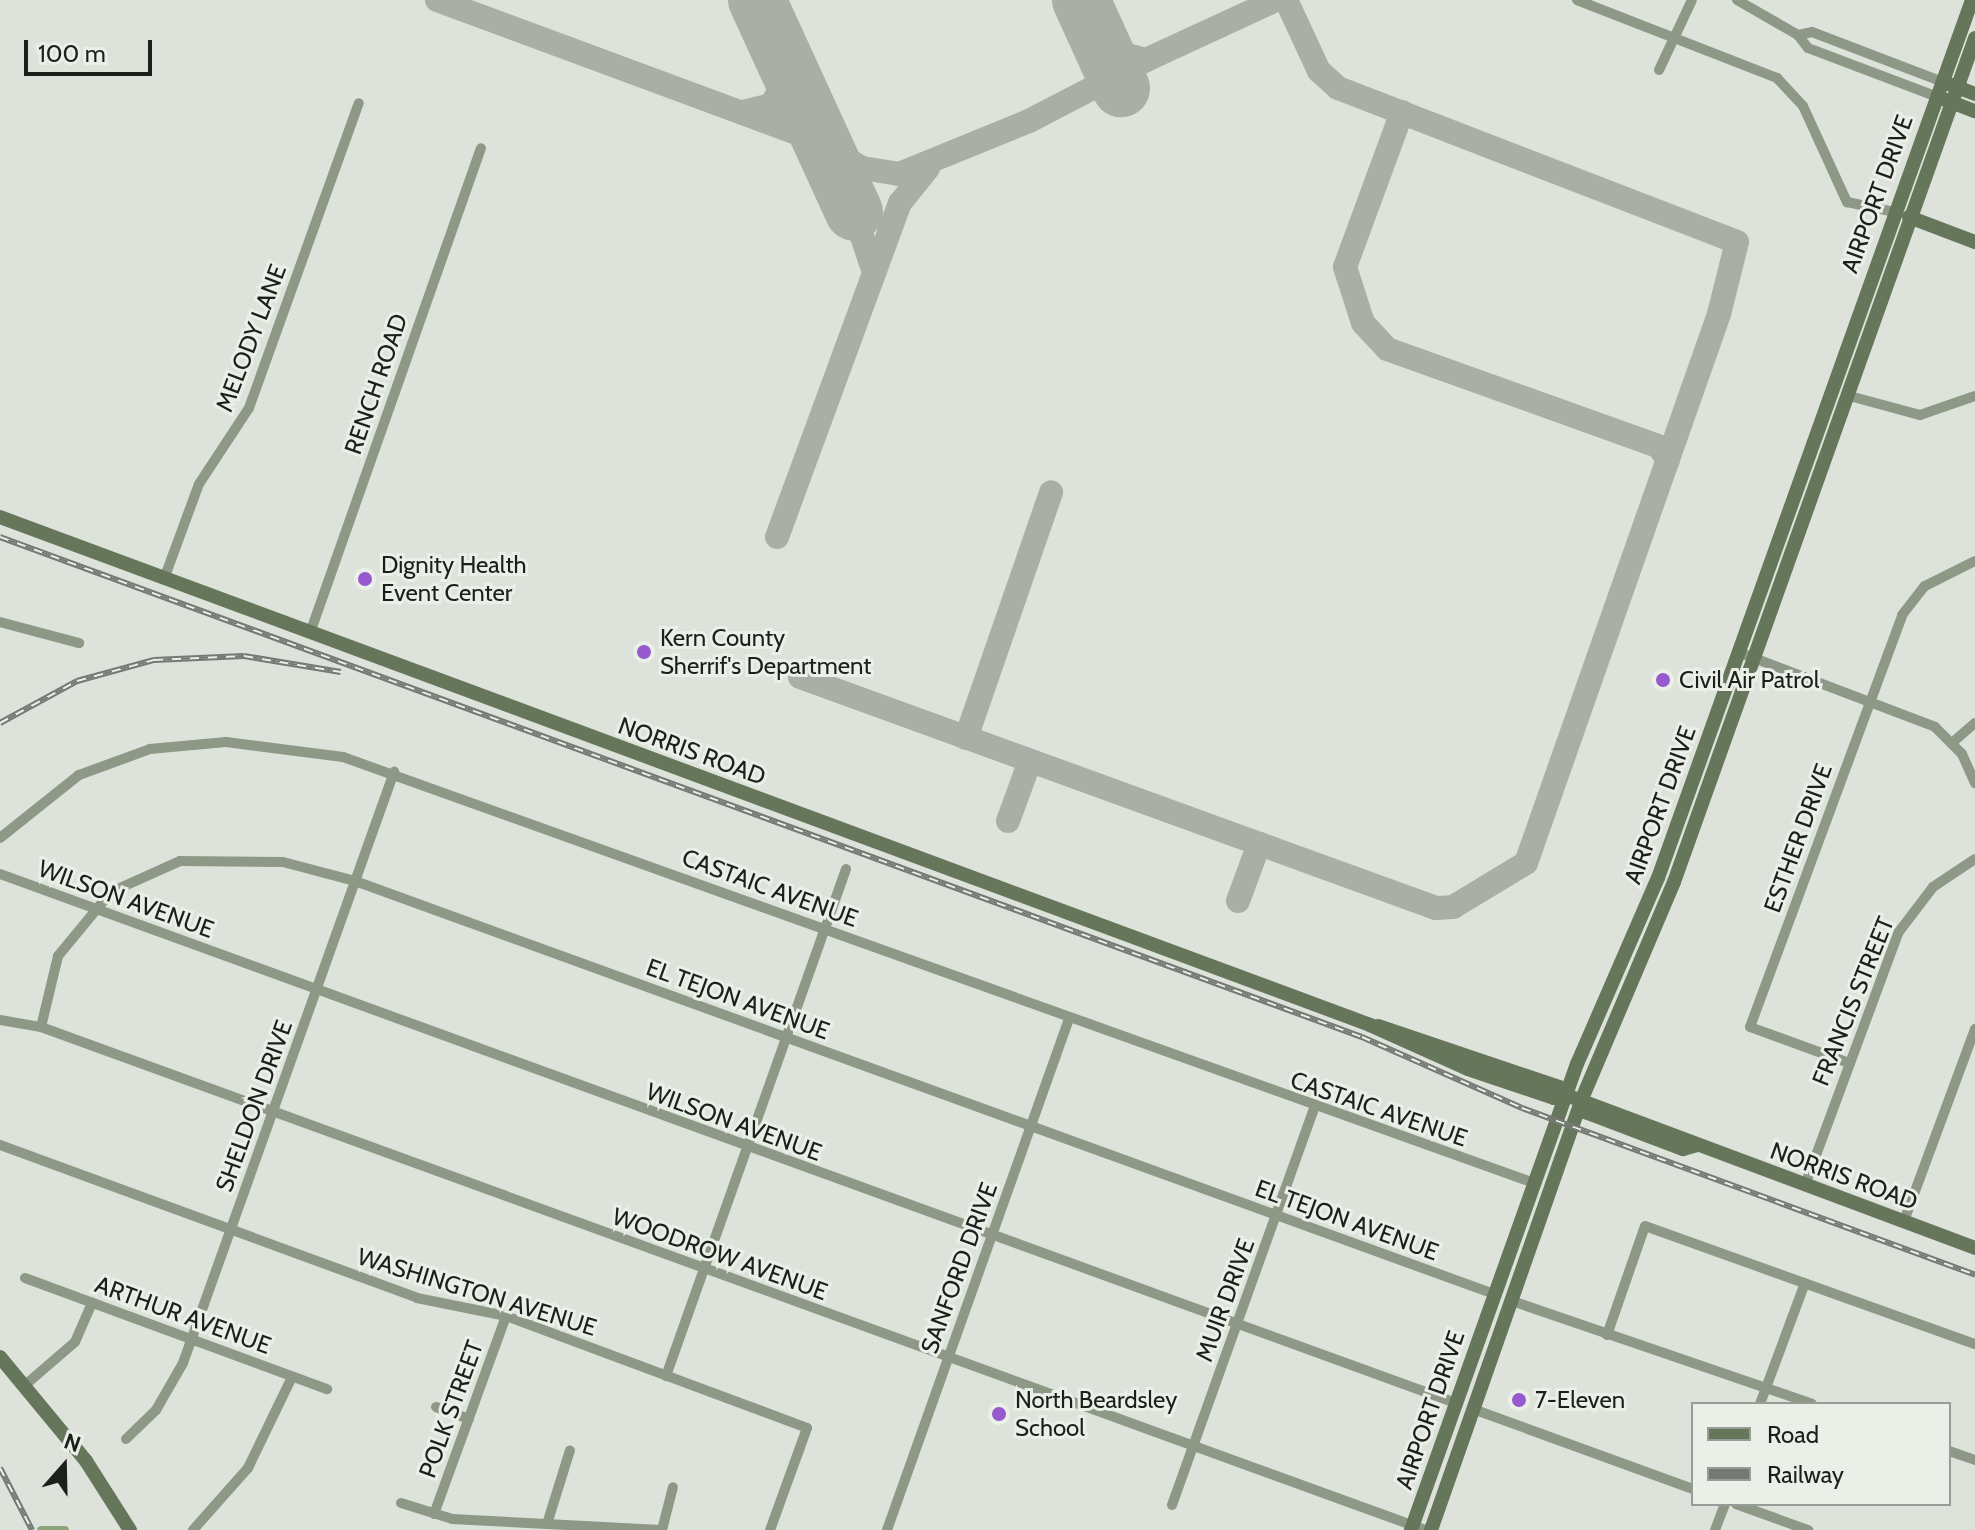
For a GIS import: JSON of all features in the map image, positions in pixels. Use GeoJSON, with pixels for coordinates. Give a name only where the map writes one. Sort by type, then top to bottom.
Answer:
{"type":"FeatureCollection","features":[{"type":"Feature","properties":{"kind":"main road","name":"AIRPORT DRIVE"},"geometry":{"type":"LineString","coordinates":[[1420,1529],[1456,1403],[1534,1183],[1566,1095],[1651,896],[1940,81],[1972,0]]}},
{"type":"Feature","properties":{"kind":"main road","name":"AIRPORT DRIVE"},"geometry":{"type":"LineString","coordinates":[[1420,1529],[1473,1409],[1581,1101],[1674,882],[1975,38]]}},
{"type":"Feature","properties":{"kind":"main road"},"geometry":{"type":"LineString","coordinates":[[1940,81],[1975,94]]}},
{"type":"Feature","properties":{"kind":"main road"},"geometry":{"type":"LineString","coordinates":[[1935,96],[1975,111]]}},
{"type":"Feature","properties":{"kind":"main road"},"geometry":{"type":"LineString","coordinates":[[1909,217],[1975,242]]}},
{"type":"Feature","properties":{"kind":"main road"},"geometry":{"type":"LineString","coordinates":[[1846,395],[1842,384],[1864,297]]}},
{"type":"Feature","properties":{"kind":"main road","name":"NORRIS ROAD"},"geometry":{"type":"LineString","coordinates":[[0,517],[1370,1025],[1559,1087],[1566,1095],[1581,1101],[1683,1133],[1698,1145],[1975,1248]]}},
{"type":"Feature","properties":{"kind":"main road"},"geometry":{"type":"LineString","coordinates":[[0,1357],[130,1530]]}},
{"type":"Feature","properties":{"kind":"street"},"geometry":{"type":"LineString","coordinates":[[1577,0],[1777,78],[1803,106],[1847,202],[1894,212]]}},
{"type":"Feature","properties":{"kind":"street"},"geometry":{"type":"LineString","coordinates":[[1659,70],[1692,0]]}},
{"type":"Feature","properties":{"kind":"street"},"geometry":{"type":"LineString","coordinates":[[1737,0],[1798,35],[1808,48],[1935,96]]}},
{"type":"Feature","properties":{"kind":"street"},"geometry":{"type":"LineString","coordinates":[[1798,35],[1812,32],[1940,81]]}},
{"type":"Feature","properties":{"kind":"street","name":"MELODY LANE"},"geometry":{"type":"LineString","coordinates":[[164,579],[199,484],[249,408],[359,103]]}},
{"type":"Feature","properties":{"kind":"street","name":"RENCH ROAD"},"geometry":{"type":"LineString","coordinates":[[310,633],[481,148]]}},
{"type":"Feature","properties":{"kind":"street"},"geometry":{"type":"LineString","coordinates":[[1846,395],[1920,415],[1975,396]]}},
{"type":"Feature","properties":{"kind":"street","name":"ESTHER DRIVE"},"geometry":{"type":"LineString","coordinates":[[1849,1063],[1750,1027],[1902,615],[1937,572],[1975,561]]}},
{"type":"Feature","properties":{"kind":"street"},"geometry":{"type":"LineString","coordinates":[[3,626],[79,643]]}},
{"type":"Feature","properties":{"kind":"street"},"geometry":{"type":"LineString","coordinates":[[1738,652],[1925,721],[1953,742],[1975,783]]}},
{"type":"Feature","properties":{"kind":"street"},"geometry":{"type":"LineString","coordinates":[[1953,742],[1975,723]]}},
{"type":"Feature","properties":{"kind":"street","name":"CASTAIC AVENUE"},"geometry":{"type":"LineString","coordinates":[[0,838],[79,775],[175,744],[276,745],[394,772],[1314,1108],[1534,1183]]}},
{"type":"Feature","properties":{"kind":"street","name":"SHELDON DRIVE"},"geometry":{"type":"LineString","coordinates":[[126,1439],[167,1394],[192,1340],[394,772]]}},
{"type":"Feature","properties":{"kind":"street","name":"EL TEJON AVENUE"},"geometry":{"type":"LineString","coordinates":[[41,1027],[58,956],[92,908],[142,873],[198,858],[283,862],[355,881],[1494,1294]]}},
{"type":"Feature","properties":{"kind":"street","name":"FRANCIS STREET"},"geometry":{"type":"LineString","coordinates":[[1805,1185],[1849,1063],[1908,916],[1933,887],[1975,859]]}},
{"type":"Feature","properties":{"kind":"street"},"geometry":{"type":"LineString","coordinates":[[666,1376],[846,869]]}},
{"type":"Feature","properties":{"kind":"street","name":"WILSON AVENUE"},"geometry":{"type":"LineString","coordinates":[[0,874],[991,1237],[1456,1403]]}},
{"type":"Feature","properties":{"kind":"street","name":"SANFORD DRIVE"},"geometry":{"type":"LineString","coordinates":[[887,1530],[1069,1019]]}},
{"type":"Feature","properties":{"kind":"street","name":"WOODROW AVENUE"},"geometry":{"type":"LineString","coordinates":[[0,1020],[41,1027],[1420,1529]]}},
{"type":"Feature","properties":{"kind":"street"},"geometry":{"type":"LineString","coordinates":[[1904,1221],[1975,1029]]}},
{"type":"Feature","properties":{"kind":"street","name":"MUIR DRIVE"},"geometry":{"type":"LineString","coordinates":[[1172,1505],[1314,1108]]}},
{"type":"Feature","properties":{"kind":"street","name":"WASHINGTON AVENUE"},"geometry":{"type":"LineString","coordinates":[[0,1145],[417,1298],[506,1316],[807,1428],[770,1530]]}},
{"type":"Feature","properties":{"kind":"street"},"geometry":{"type":"LineString","coordinates":[[1607,1335],[1645,1226],[1975,1344]]}},
{"type":"Feature","properties":{"kind":"street","name":"ARTHUR AVENUE"},"geometry":{"type":"LineString","coordinates":[[25,1278],[327,1389]]}},
{"type":"Feature","properties":{"kind":"street"},"geometry":{"type":"LineString","coordinates":[[1761,1402],[1805,1283]]}},
{"type":"Feature","properties":{"kind":"street"},"geometry":{"type":"LineString","coordinates":[[1512,1301],[1806,1402]]}},
{"type":"Feature","properties":{"kind":"street"},"geometry":{"type":"LineString","coordinates":[[24,1386],[75,1342],[92,1303]]}},
{"type":"Feature","properties":{"kind":"street","name":"POLK STREET"},"geometry":{"type":"LineString","coordinates":[[434,1514],[506,1316]]}},
{"type":"Feature","properties":{"kind":"street"},"geometry":{"type":"LineString","coordinates":[[193,1530],[248,1468],[292,1377]]}},
{"type":"Feature","properties":{"kind":"street"},"geometry":{"type":"LineString","coordinates":[[436,1407],[469,1419]]}},
{"type":"Feature","properties":{"kind":"street"},"geometry":{"type":"LineString","coordinates":[[1473,1409],[1691,1488]]}},
{"type":"Feature","properties":{"kind":"street"},"geometry":{"type":"LineString","coordinates":[[547,1524],[570,1450]]}},
{"type":"Feature","properties":{"kind":"street"},"geometry":{"type":"LineString","coordinates":[[1951,1452],[1975,1460]]}},
{"type":"Feature","properties":{"kind":"street"},"geometry":{"type":"LineString","coordinates":[[401,1503],[434,1514],[661,1530],[673,1487]]}},
{"type":"Feature","properties":{"kind":"street"},"geometry":{"type":"LineString","coordinates":[[1715,1530],[1724,1506]]}},
{"type":"Feature","properties":{"kind":"street"},"geometry":{"type":"LineString","coordinates":[[1742,1506],[1808,1530]]}},
{"type":"Feature","properties":{"kind":"waterway"},"geometry":{"type":"LineString","coordinates":[[41,1530],[64,1530]]}},
{"type":"Feature","properties":{"kind":"taxiway"},"geometry":{"type":"LineString","coordinates":[[437,0],[813,139],[862,168],[899,174],[1029,121],[1146,60],[1108,50],[1083,0]]}},
{"type":"Feature","properties":{"kind":"taxiway"},"geometry":{"type":"LineString","coordinates":[[743,112],[771,105],[786,80],[756,0]]}},
{"type":"Feature","properties":{"kind":"taxiway"},"geometry":{"type":"LineString","coordinates":[[1146,60],[1276,0]]}},
{"type":"Feature","properties":{"kind":"taxiway"},"geometry":{"type":"LineString","coordinates":[[800,677],[1436,908],[1453,907],[1526,863],[1719,314],[1737,242],[1338,88],[1319,71],[1286,0]]}},
{"type":"Feature","properties":{"kind":"taxiway"},"geometry":{"type":"LineString","coordinates":[[786,60],[832,147]]}},
{"type":"Feature","properties":{"kind":"taxiway"},"geometry":{"type":"LineString","coordinates":[[1402,112],[1345,267],[1363,323],[1387,349],[1658,446],[1668,460]]}},
{"type":"Feature","properties":{"kind":"taxiway"},"geometry":{"type":"LineString","coordinates":[[777,537],[900,203],[928,168]]}},
{"type":"Feature","properties":{"kind":"taxiway"},"geometry":{"type":"LineString","coordinates":[[854,212],[874,273]]}},
{"type":"Feature","properties":{"kind":"taxiway"},"geometry":{"type":"LineString","coordinates":[[966,738],[1051,492]]}},
{"type":"Feature","properties":{"kind":"taxiway"},"geometry":{"type":"LineString","coordinates":[[1008,821],[1030,761]]}},
{"type":"Feature","properties":{"kind":"taxiway"},"geometry":{"type":"LineString","coordinates":[[1238,901],[1259,844]]}},
{"type":"Feature","properties":{"kind":"runway"},"geometry":{"type":"LineString","coordinates":[[757,0],[854,212]]}},
{"type":"Feature","properties":{"kind":"runway"},"geometry":{"type":"LineString","coordinates":[[1081,0],[1121,88]]}},
{"type":"Feature","properties":{"kind":"railway"},"geometry":{"type":"LineString","coordinates":[[0,537],[1362,1037],[1522,1108],[1975,1275]]}},
{"type":"Feature","properties":{"kind":"railway"},"geometry":{"type":"LineString","coordinates":[[0,723],[77,681],[154,660],[244,656],[341,672]]}},
{"type":"Feature","properties":{"kind":"railway"},"geometry":{"type":"LineString","coordinates":[[0,1468],[32,1530]]}},
{"type":"Feature","properties":{"kind":"place","name":"Dignity Health Event Center"},"geometry":{"type":"Point","coordinates":[365,579]}},
{"type":"Feature","properties":{"kind":"place","name":"Kern County Sherrif's Department"},"geometry":{"type":"Point","coordinates":[644,652]}},
{"type":"Feature","properties":{"kind":"place","name":"Civil Air Patrol"},"geometry":{"type":"Point","coordinates":[1663,680]}},
{"type":"Feature","properties":{"kind":"place","name":"7-Eleven"},"geometry":{"type":"Point","coordinates":[1519,1400]}},
{"type":"Feature","properties":{"kind":"place","name":"North Beardsley School"},"geometry":{"type":"Point","coordinates":[999,1414]}}]}
